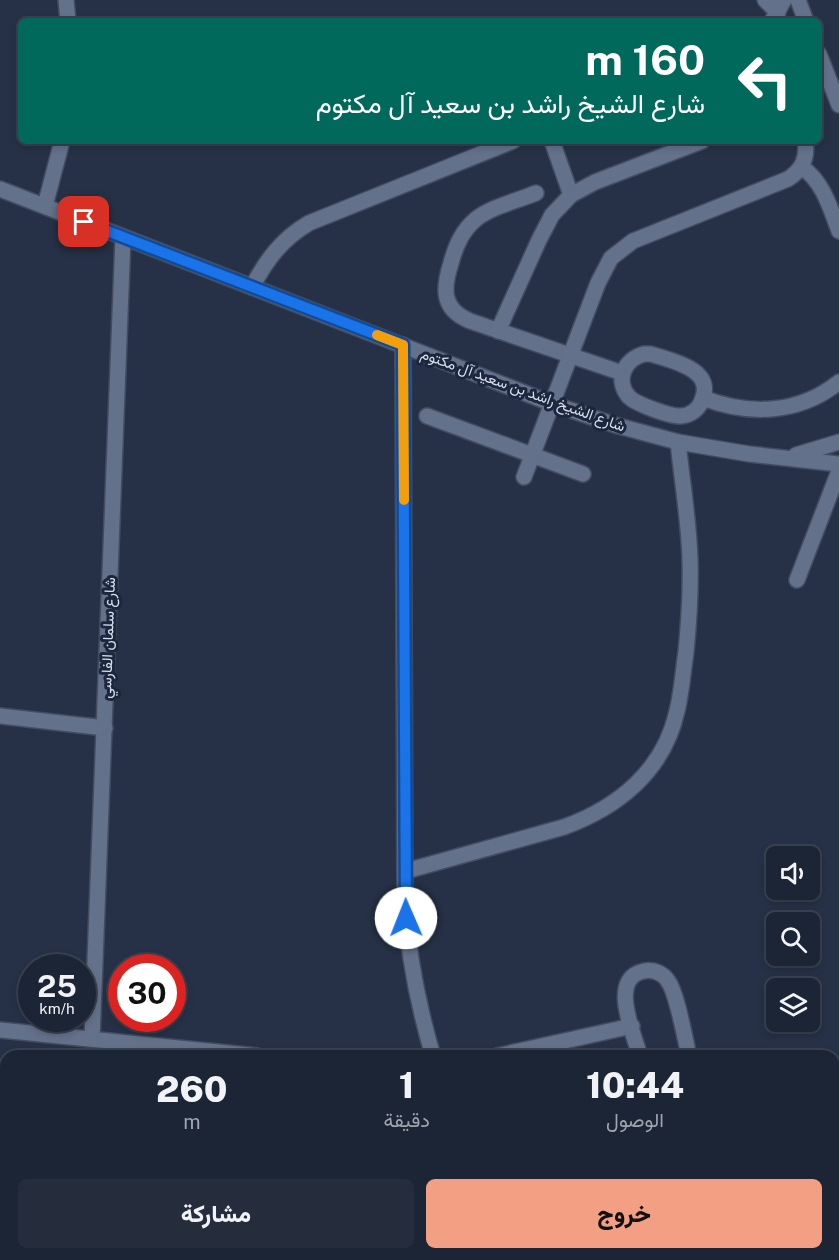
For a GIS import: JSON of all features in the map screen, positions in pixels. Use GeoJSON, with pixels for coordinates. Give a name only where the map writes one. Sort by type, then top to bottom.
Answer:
{"type":"FeatureCollection","features":[{"type":"Feature","properties":{"kind":"street"},"geometry":{"type":"LineString","coordinates":[[66,0],[68,18]]}},
{"type":"Feature","properties":{"kind":"street"},"geometry":{"type":"LineString","coordinates":[[765,0],[778,11]]}},
{"type":"Feature","properties":{"kind":"street"},"geometry":{"type":"LineString","coordinates":[[798,0],[805,18]]}},
{"type":"Feature","properties":{"kind":"street"},"geometry":{"type":"LineString","coordinates":[[822,62],[839,105]]}},
{"type":"Feature","properties":{"kind":"street"},"geometry":{"type":"LineString","coordinates":[[45,206],[61,144]]}},
{"type":"Feature","properties":{"kind":"street"},"geometry":{"type":"LineString","coordinates":[[252,287],[274,250],[284,239],[309,223],[506,144]]}},
{"type":"Feature","properties":{"kind":"street"},"geometry":{"type":"LineString","coordinates":[[553,144],[571,195]]}},
{"type":"Feature","properties":{"kind":"street"},"geometry":{"type":"LineString","coordinates":[[498,331],[545,227],[561,204],[571,195],[595,182],[694,144]]}},
{"type":"Feature","properties":{"kind":"street"},"geometry":{"type":"LineString","coordinates":[[524,477],[602,275],[618,251],[633,241],[788,179],[802,167],[805,144]]}},
{"type":"Feature","properties":{"kind":"street"},"geometry":{"type":"LineString","coordinates":[[802,167],[814,177],[823,191],[839,231]]}},
{"type":"Feature","properties":{"kind":"street","name":"شارع الشيخ راشد بن سعيد آل مكتوم"},"geometry":{"type":"LineString","coordinates":[[0,189],[553,404],[615,425],[678,442],[749,454],[839,464]]}},
{"type":"Feature","properties":{"kind":"street"},"geometry":{"type":"LineString","coordinates":[[536,193],[485,214],[470,225],[455,247],[447,275],[446,296],[452,309],[463,319],[622,373]]}},
{"type":"Feature","properties":{"kind":"street","name":"شارع سلمان الفارسي"},"geometry":{"type":"LineString","coordinates":[[92,1039],[123,237]]}},
{"type":"Feature","properties":{"kind":"street"},"geometry":{"type":"LineString","coordinates":[[403,345],[407,934],[411,965],[432,1050]]}},
{"type":"Feature","properties":{"kind":"street"},"geometry":{"type":"LineString","coordinates":[[651,354],[696,372],[704,384],[703,399],[695,411],[682,416],[674,416],[634,401],[624,389],[622,373],[625,366],[636,356],[651,354]]}},
{"type":"Feature","properties":{"kind":"street"},"geometry":{"type":"LineString","coordinates":[[703,399],[732,408],[760,411],[811,399],[839,382]]}},
{"type":"Feature","properties":{"kind":"street"},"geometry":{"type":"LineString","coordinates":[[427,416],[583,474]]}},
{"type":"Feature","properties":{"kind":"street","name":"شارع الشيخ راشد بن سعيد آل مكتوم"},"geometry":{"type":"LineString","coordinates":[[785,458],[839,441]]}},
{"type":"Feature","properties":{"kind":"street"},"geometry":{"type":"LineString","coordinates":[[406,871],[587,819],[627,793],[644,776],[658,756],[677,713],[690,597],[689,534],[678,442]]}},
{"type":"Feature","properties":{"kind":"street"},"geometry":{"type":"LineString","coordinates":[[797,580],[839,471]]}},
{"type":"Feature","properties":{"kind":"street"},"geometry":{"type":"LineString","coordinates":[[0,716],[105,728]]}},
{"type":"Feature","properties":{"kind":"street"},"geometry":{"type":"LineString","coordinates":[[638,1050],[624,996],[630,979],[644,971],[661,974],[671,987],[687,1050]]}},
{"type":"Feature","properties":{"kind":"street"},"geometry":{"type":"LineString","coordinates":[[524,1050],[632,1026]]}},
{"type":"Feature","properties":{"kind":"street"},"geometry":{"type":"LineString","coordinates":[[0,1029],[199,1050]]}},
{"type":"Feature","properties":{"kind":"slow traffic"},"geometry":{"type":"LineString","coordinates":[[377,335],[403,345],[404,500]]}},
{"type":"Feature","properties":{"kind":"route"},"geometry":{"type":"LineString","coordinates":[[84,222],[403,345],[406,918]]}}]}
